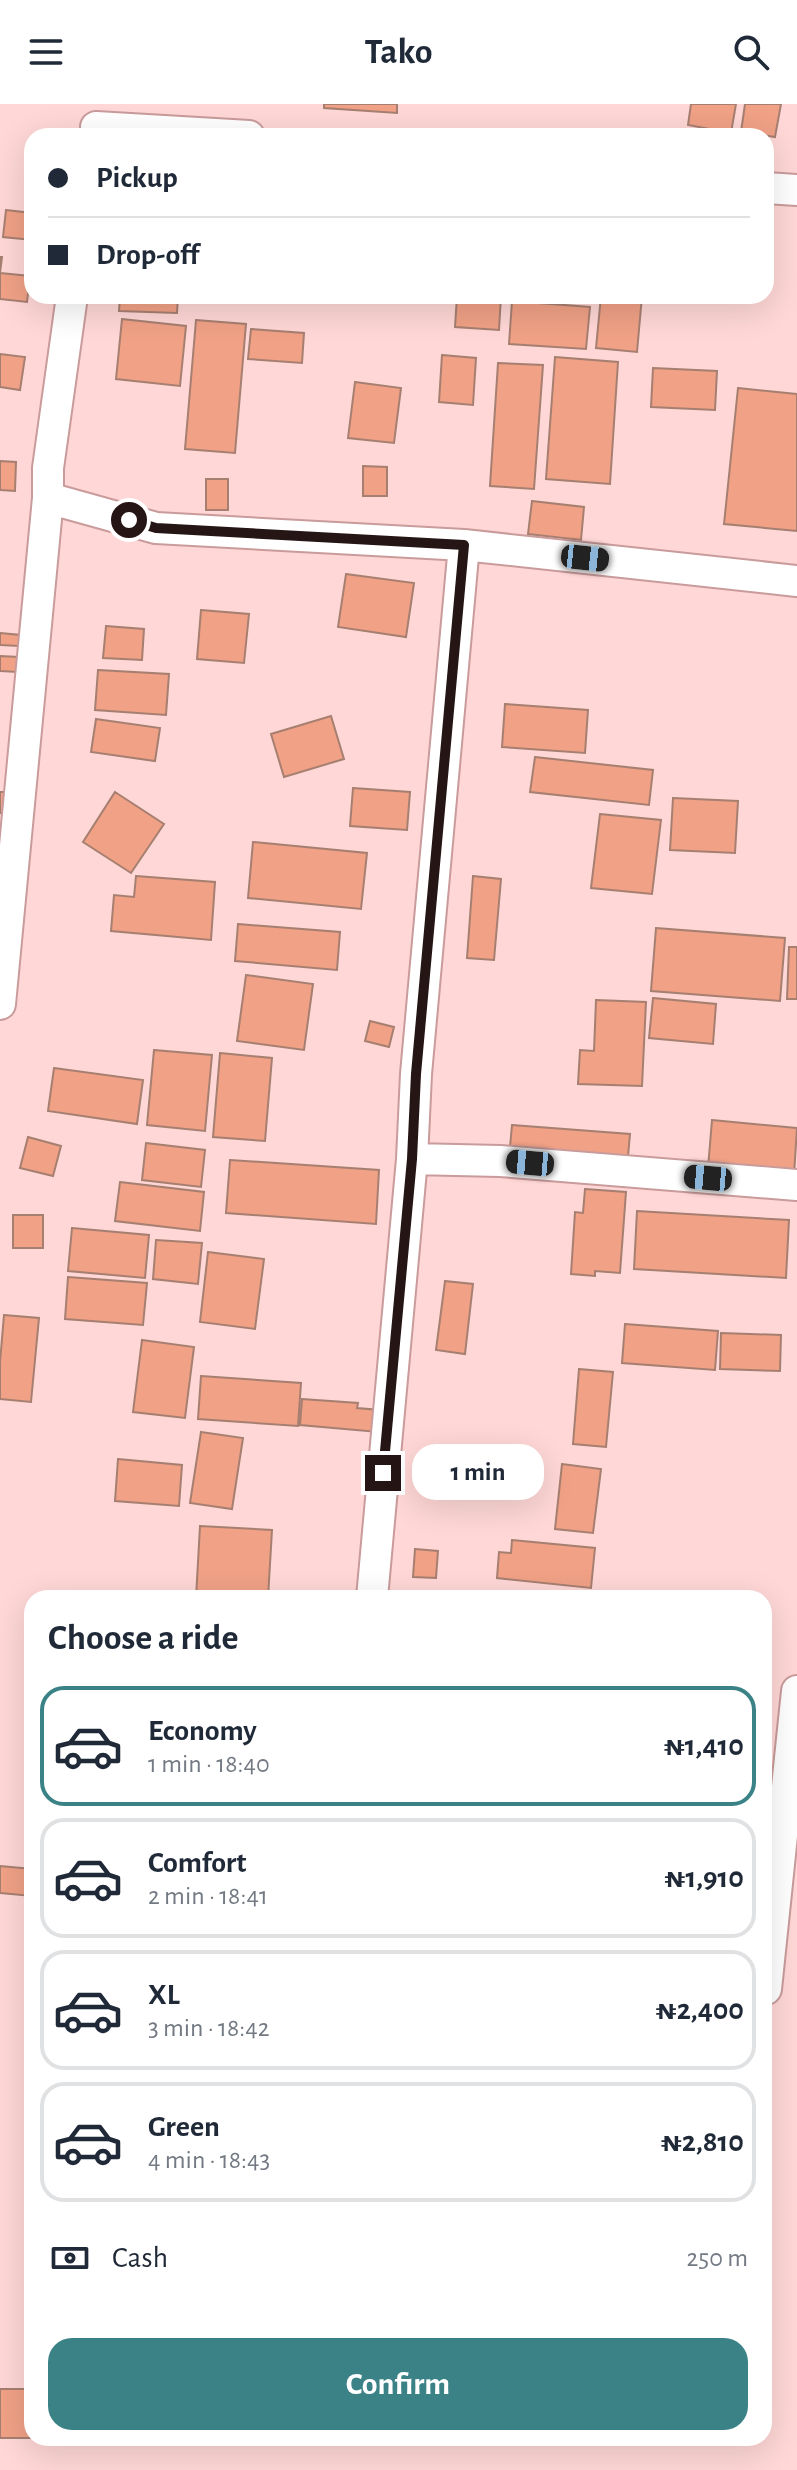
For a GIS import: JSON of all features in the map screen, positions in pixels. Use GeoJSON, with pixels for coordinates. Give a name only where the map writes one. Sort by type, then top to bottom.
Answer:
{"type":"FeatureCollection","features":[{"type":"Feature","properties":{"kind":"street"},"geometry":{"type":"LineString","coordinates":[[97,122],[162,128]]}},
{"type":"Feature","properties":{"kind":"street"},"geometry":{"type":"LineString","coordinates":[[774,189],[797,190]]}},
{"type":"Feature","properties":{"kind":"street"},"geometry":{"type":"LineString","coordinates":[[0,1004],[48,498],[48,468],[71,304]]}},
{"type":"Feature","properties":{"kind":"street"},"geometry":{"type":"LineString","coordinates":[[48,498],[156,528],[464,545],[797,581]]}},
{"type":"Feature","properties":{"kind":"street"},"geometry":{"type":"LineString","coordinates":[[373,1590],[464,545]]}},
{"type":"Feature","properties":{"kind":"street"},"geometry":{"type":"LineString","coordinates":[[412,1159],[500,1161],[797,1185]]}},
{"type":"Feature","properties":{"kind":"street"},"geometry":{"type":"LineString","coordinates":[[772,1931],[797,1691]]}},
{"type":"Feature","properties":{"kind":"building"},"geometry":{"type":"Polygon","coordinates":[[[324,104],[397,104],[397,113],[324,108],[324,104]]]}},
{"type":"Feature","properties":{"kind":"building"},"geometry":{"type":"Polygon","coordinates":[[[691,104],[736,104],[732,128],[688,125],[691,104]]]}},
{"type":"Feature","properties":{"kind":"building"},"geometry":{"type":"Polygon","coordinates":[[[745,104],[781,104],[775,137],[774,128],[742,128],[745,104]]]}},
{"type":"Feature","properties":{"kind":"building"},"geometry":{"type":"Polygon","coordinates":[[[6,210],[24,212],[24,239],[3,237],[6,210]]]}},
{"type":"Feature","properties":{"kind":"building"},"geometry":{"type":"Polygon","coordinates":[[[0,273],[24,275],[24,302],[0,299],[0,273]]]}},
{"type":"Feature","properties":{"kind":"building"},"geometry":{"type":"Polygon","coordinates":[[[119,304],[178,304],[177,313],[119,311],[119,304]]]}},
{"type":"Feature","properties":{"kind":"building"},"geometry":{"type":"Polygon","coordinates":[[[456,304],[501,304],[499,330],[455,327],[456,304]]]}},
{"type":"Feature","properties":{"kind":"building"},"geometry":{"type":"Polygon","coordinates":[[[512,304],[590,307],[586,349],[509,344],[512,304]]]}},
{"type":"Feature","properties":{"kind":"building"},"geometry":{"type":"Polygon","coordinates":[[[600,304],[641,304],[637,352],[596,348],[600,304]]]}},
{"type":"Feature","properties":{"kind":"building"},"geometry":{"type":"Polygon","coordinates":[[[122,319],[186,326],[180,386],[116,379],[122,319]]]}},
{"type":"Feature","properties":{"kind":"building"},"geometry":{"type":"Polygon","coordinates":[[[196,320],[246,324],[235,453],[185,449],[196,320]]]}},
{"type":"Feature","properties":{"kind":"building"},"geometry":{"type":"Polygon","coordinates":[[[251,329],[304,333],[302,363],[248,359],[251,329]]]}},
{"type":"Feature","properties":{"kind":"building"},"geometry":{"type":"Polygon","coordinates":[[[0,354],[25,357],[20,390],[0,387],[0,354]]]}},
{"type":"Feature","properties":{"kind":"building"},"geometry":{"type":"Polygon","coordinates":[[[442,355],[476,358],[473,405],[439,402],[442,355]]]}},
{"type":"Feature","properties":{"kind":"building"},"geometry":{"type":"Polygon","coordinates":[[[555,357],[618,362],[610,484],[546,479],[555,357]]]}},
{"type":"Feature","properties":{"kind":"building"},"geometry":{"type":"Polygon","coordinates":[[[498,363],[543,365],[534,489],[490,486],[498,363]]]}},
{"type":"Feature","properties":{"kind":"building"},"geometry":{"type":"Polygon","coordinates":[[[653,368],[717,371],[715,410],[651,407],[653,368]]]}},
{"type":"Feature","properties":{"kind":"building"},"geometry":{"type":"Polygon","coordinates":[[[355,382],[401,388],[394,443],[348,438],[355,382]]]}},
{"type":"Feature","properties":{"kind":"building"},"geometry":{"type":"Polygon","coordinates":[[[738,388],[797,394],[797,531],[724,524],[738,388]]]}},
{"type":"Feature","properties":{"kind":"building"},"geometry":{"type":"Polygon","coordinates":[[[0,461],[16,462],[15,491],[0,490],[0,461]]]}},
{"type":"Feature","properties":{"kind":"building"},"geometry":{"type":"Polygon","coordinates":[[[363,466],[387,467],[387,496],[363,496],[363,466]]]}},
{"type":"Feature","properties":{"kind":"building"},"geometry":{"type":"Polygon","coordinates":[[[206,479],[228,479],[228,510],[206,510],[206,479]]]}},
{"type":"Feature","properties":{"kind":"building"},"geometry":{"type":"Polygon","coordinates":[[[532,501],[584,507],[581,540],[528,534],[532,501]]]}},
{"type":"Feature","properties":{"kind":"building"},"geometry":{"type":"Polygon","coordinates":[[[346,574],[414,583],[406,637],[338,627],[346,574]]]}},
{"type":"Feature","properties":{"kind":"building"},"geometry":{"type":"Polygon","coordinates":[[[201,610],[249,614],[244,663],[197,659],[201,610]]]}},
{"type":"Feature","properties":{"kind":"building"},"geometry":{"type":"Polygon","coordinates":[[[106,626],[144,629],[142,660],[103,658],[106,626]]]}},
{"type":"Feature","properties":{"kind":"building"},"geometry":{"type":"Polygon","coordinates":[[[0,633],[21,635],[19,646],[0,645],[0,633]]]}},
{"type":"Feature","properties":{"kind":"building"},"geometry":{"type":"Polygon","coordinates":[[[0,656],[19,657],[18,672],[0,671],[0,656]]]}},
{"type":"Feature","properties":{"kind":"building"},"geometry":{"type":"Polygon","coordinates":[[[98,670],[169,674],[166,715],[95,710],[98,670]]]}},
{"type":"Feature","properties":{"kind":"building"},"geometry":{"type":"Polygon","coordinates":[[[505,704],[588,710],[585,753],[502,747],[505,704]]]}},
{"type":"Feature","properties":{"kind":"building"},"geometry":{"type":"Polygon","coordinates":[[[331,716],[344,759],[284,777],[271,734],[331,716]]]}},
{"type":"Feature","properties":{"kind":"building"},"geometry":{"type":"Polygon","coordinates":[[[96,719],[160,728],[155,761],[91,752],[96,719]]]}},
{"type":"Feature","properties":{"kind":"building"},"geometry":{"type":"Polygon","coordinates":[[[535,757],[653,770],[649,805],[530,792],[535,757]]]}},
{"type":"Feature","properties":{"kind":"building"},"geometry":{"type":"Polygon","coordinates":[[[353,788],[410,792],[407,830],[350,826],[353,788]]]}},
{"type":"Feature","properties":{"kind":"building"},"geometry":{"type":"Polygon","coordinates":[[[0,792],[8,792],[6,814],[0,813],[0,792]]]}},
{"type":"Feature","properties":{"kind":"building"},"geometry":{"type":"Polygon","coordinates":[[[115,792],[164,824],[131,873],[83,842],[115,792]]]}},
{"type":"Feature","properties":{"kind":"building"},"geometry":{"type":"Polygon","coordinates":[[[673,798],[738,801],[735,853],[670,850],[673,798]]]}},
{"type":"Feature","properties":{"kind":"building"},"geometry":{"type":"Polygon","coordinates":[[[600,814],[661,820],[652,894],[591,888],[600,814]]]}},
{"type":"Feature","properties":{"kind":"building"},"geometry":{"type":"Polygon","coordinates":[[[253,842],[367,853],[361,909],[248,898],[253,842]]]}},
{"type":"Feature","properties":{"kind":"building"},"geometry":{"type":"Polygon","coordinates":[[[136,876],[215,882],[211,940],[111,931],[114,895],[134,897],[136,876]]]}},
{"type":"Feature","properties":{"kind":"building"},"geometry":{"type":"Polygon","coordinates":[[[473,876],[501,879],[494,960],[467,958],[473,876]]]}},
{"type":"Feature","properties":{"kind":"building"},"geometry":{"type":"Polygon","coordinates":[[[238,924],[340,932],[337,970],[235,961],[238,924]]]}},
{"type":"Feature","properties":{"kind":"building"},"geometry":{"type":"Polygon","coordinates":[[[656,928],[785,938],[780,1001],[651,991],[656,928]]]}},
{"type":"Feature","properties":{"kind":"building"},"geometry":{"type":"Polygon","coordinates":[[[789,947],[797,947],[797,999],[787,999],[789,947]]]}},
{"type":"Feature","properties":{"kind":"building"},"geometry":{"type":"Polygon","coordinates":[[[246,975],[313,984],[304,1050],[237,1041],[246,975]]]}},
{"type":"Feature","properties":{"kind":"building"},"geometry":{"type":"Polygon","coordinates":[[[653,998],[716,1004],[713,1044],[649,1038],[653,998]]]}},
{"type":"Feature","properties":{"kind":"building"},"geometry":{"type":"Polygon","coordinates":[[[596,1000],[646,1002],[642,1086],[578,1084],[580,1050],[594,1051],[596,1000]]]}},
{"type":"Feature","properties":{"kind":"building"},"geometry":{"type":"Polygon","coordinates":[[[370,1021],[394,1027],[389,1047],[365,1041],[370,1021]]]}},
{"type":"Feature","properties":{"kind":"building"},"geometry":{"type":"Polygon","coordinates":[[[154,1050],[212,1055],[205,1131],[147,1125],[154,1050]]]}},
{"type":"Feature","properties":{"kind":"building"},"geometry":{"type":"Polygon","coordinates":[[[220,1053],[272,1058],[265,1141],[213,1137],[220,1053]]]}},
{"type":"Feature","properties":{"kind":"building"},"geometry":{"type":"Polygon","coordinates":[[[54,1068],[143,1080],[137,1124],[48,1111],[54,1068]]]}},
{"type":"Feature","properties":{"kind":"building"},"geometry":{"type":"Polygon","coordinates":[[[712,1120],[797,1128],[794,1175],[708,1168],[712,1120]]]}},
{"type":"Feature","properties":{"kind":"building"},"geometry":{"type":"Polygon","coordinates":[[[512,1125],[630,1134],[627,1168],[509,1158],[512,1125]]]}},
{"type":"Feature","properties":{"kind":"building"},"geometry":{"type":"Polygon","coordinates":[[[28,1137],[61,1146],[53,1176],[20,1168],[28,1137]]]}},
{"type":"Feature","properties":{"kind":"building"},"geometry":{"type":"Polygon","coordinates":[[[146,1143],[205,1150],[201,1187],[142,1180],[146,1143]]]}},
{"type":"Feature","properties":{"kind":"building"},"geometry":{"type":"Polygon","coordinates":[[[230,1160],[379,1170],[376,1224],[226,1213],[230,1160]]]}},
{"type":"Feature","properties":{"kind":"building"},"geometry":{"type":"Polygon","coordinates":[[[120,1182],[204,1192],[200,1231],[115,1221],[120,1182]]]}},
{"type":"Feature","properties":{"kind":"building"},"geometry":{"type":"Polygon","coordinates":[[[585,1189],[626,1192],[620,1273],[595,1271],[595,1276],[571,1274],[575,1212],[583,1213],[585,1189]]]}},
{"type":"Feature","properties":{"kind":"building"},"geometry":{"type":"Polygon","coordinates":[[[637,1211],[789,1220],[786,1278],[634,1269],[637,1211]]]}},
{"type":"Feature","properties":{"kind":"building"},"geometry":{"type":"Polygon","coordinates":[[[13,1215],[43,1215],[43,1248],[13,1248],[13,1215]]]}},
{"type":"Feature","properties":{"kind":"building"},"geometry":{"type":"Polygon","coordinates":[[[72,1228],[149,1235],[145,1278],[68,1271],[72,1228]]]}},
{"type":"Feature","properties":{"kind":"building"},"geometry":{"type":"Polygon","coordinates":[[[156,1240],[202,1243],[198,1284],[153,1279],[156,1240]]]}},
{"type":"Feature","properties":{"kind":"building"},"geometry":{"type":"Polygon","coordinates":[[[208,1252],[264,1259],[255,1329],[200,1322],[208,1252]]]}},
{"type":"Feature","properties":{"kind":"building"},"geometry":{"type":"Polygon","coordinates":[[[68,1277],[147,1283],[143,1325],[65,1319],[68,1277]]]}},
{"type":"Feature","properties":{"kind":"building"},"geometry":{"type":"Polygon","coordinates":[[[445,1281],[473,1284],[465,1354],[436,1350],[445,1281]]]}},
{"type":"Feature","properties":{"kind":"building"},"geometry":{"type":"Polygon","coordinates":[[[4,1315],[39,1318],[31,1402],[0,1399],[4,1315]]]}},
{"type":"Feature","properties":{"kind":"building"},"geometry":{"type":"Polygon","coordinates":[[[625,1324],[718,1331],[715,1370],[622,1363],[625,1324]]]}},
{"type":"Feature","properties":{"kind":"building"},"geometry":{"type":"Polygon","coordinates":[[[721,1333],[781,1335],[780,1371],[720,1369],[721,1333]]]}},
{"type":"Feature","properties":{"kind":"building"},"geometry":{"type":"Polygon","coordinates":[[[142,1340],[194,1347],[185,1418],[133,1412],[142,1340]]]}},
{"type":"Feature","properties":{"kind":"building"},"geometry":{"type":"Polygon","coordinates":[[[579,1369],[613,1372],[606,1447],[573,1444],[579,1369]]]}},
{"type":"Feature","properties":{"kind":"building"},"geometry":{"type":"Polygon","coordinates":[[[201,1376],[301,1383],[298,1426],[198,1419],[201,1376]]]}},
{"type":"Feature","properties":{"kind":"building"},"geometry":{"type":"Polygon","coordinates":[[[302,1399],[358,1403],[357,1408],[380,1410],[378,1432],[300,1425],[302,1399]]]}},
{"type":"Feature","properties":{"kind":"building"},"geometry":{"type":"Polygon","coordinates":[[[201,1432],[243,1438],[232,1509],[190,1503],[201,1432]]]}},
{"type":"Feature","properties":{"kind":"building"},"geometry":{"type":"Polygon","coordinates":[[[118,1459],[182,1465],[179,1506],[115,1501],[118,1459]]]}},
{"type":"Feature","properties":{"kind":"building"},"geometry":{"type":"Polygon","coordinates":[[[562,1464],[601,1469],[593,1533],[555,1529],[562,1464]]]}},
{"type":"Feature","properties":{"kind":"building"},"geometry":{"type":"Polygon","coordinates":[[[200,1526],[272,1530],[268,1590],[196,1590],[200,1526]]]}},
{"type":"Feature","properties":{"kind":"building"},"geometry":{"type":"Polygon","coordinates":[[[512,1540],[595,1548],[591,1588],[497,1578],[499,1552],[511,1553],[512,1540]]]}},
{"type":"Feature","properties":{"kind":"building"},"geometry":{"type":"Polygon","coordinates":[[[415,1549],[438,1551],[436,1578],[413,1577],[415,1549]]]}},
{"type":"Feature","properties":{"kind":"building"},"geometry":{"type":"Polygon","coordinates":[[[0,1866],[24,1868],[24,1895],[0,1893],[0,1866]]]}},
{"type":"Feature","properties":{"kind":"building"},"geometry":{"type":"Polygon","coordinates":[[[0,2389],[24,2389],[24,2438],[0,2438],[0,2389]]]}},
{"type":"Feature","properties":{"kind":"route"},"geometry":{"type":"LineString","coordinates":[[129,520],[156,528],[464,545],[383,1473]]}}]}
